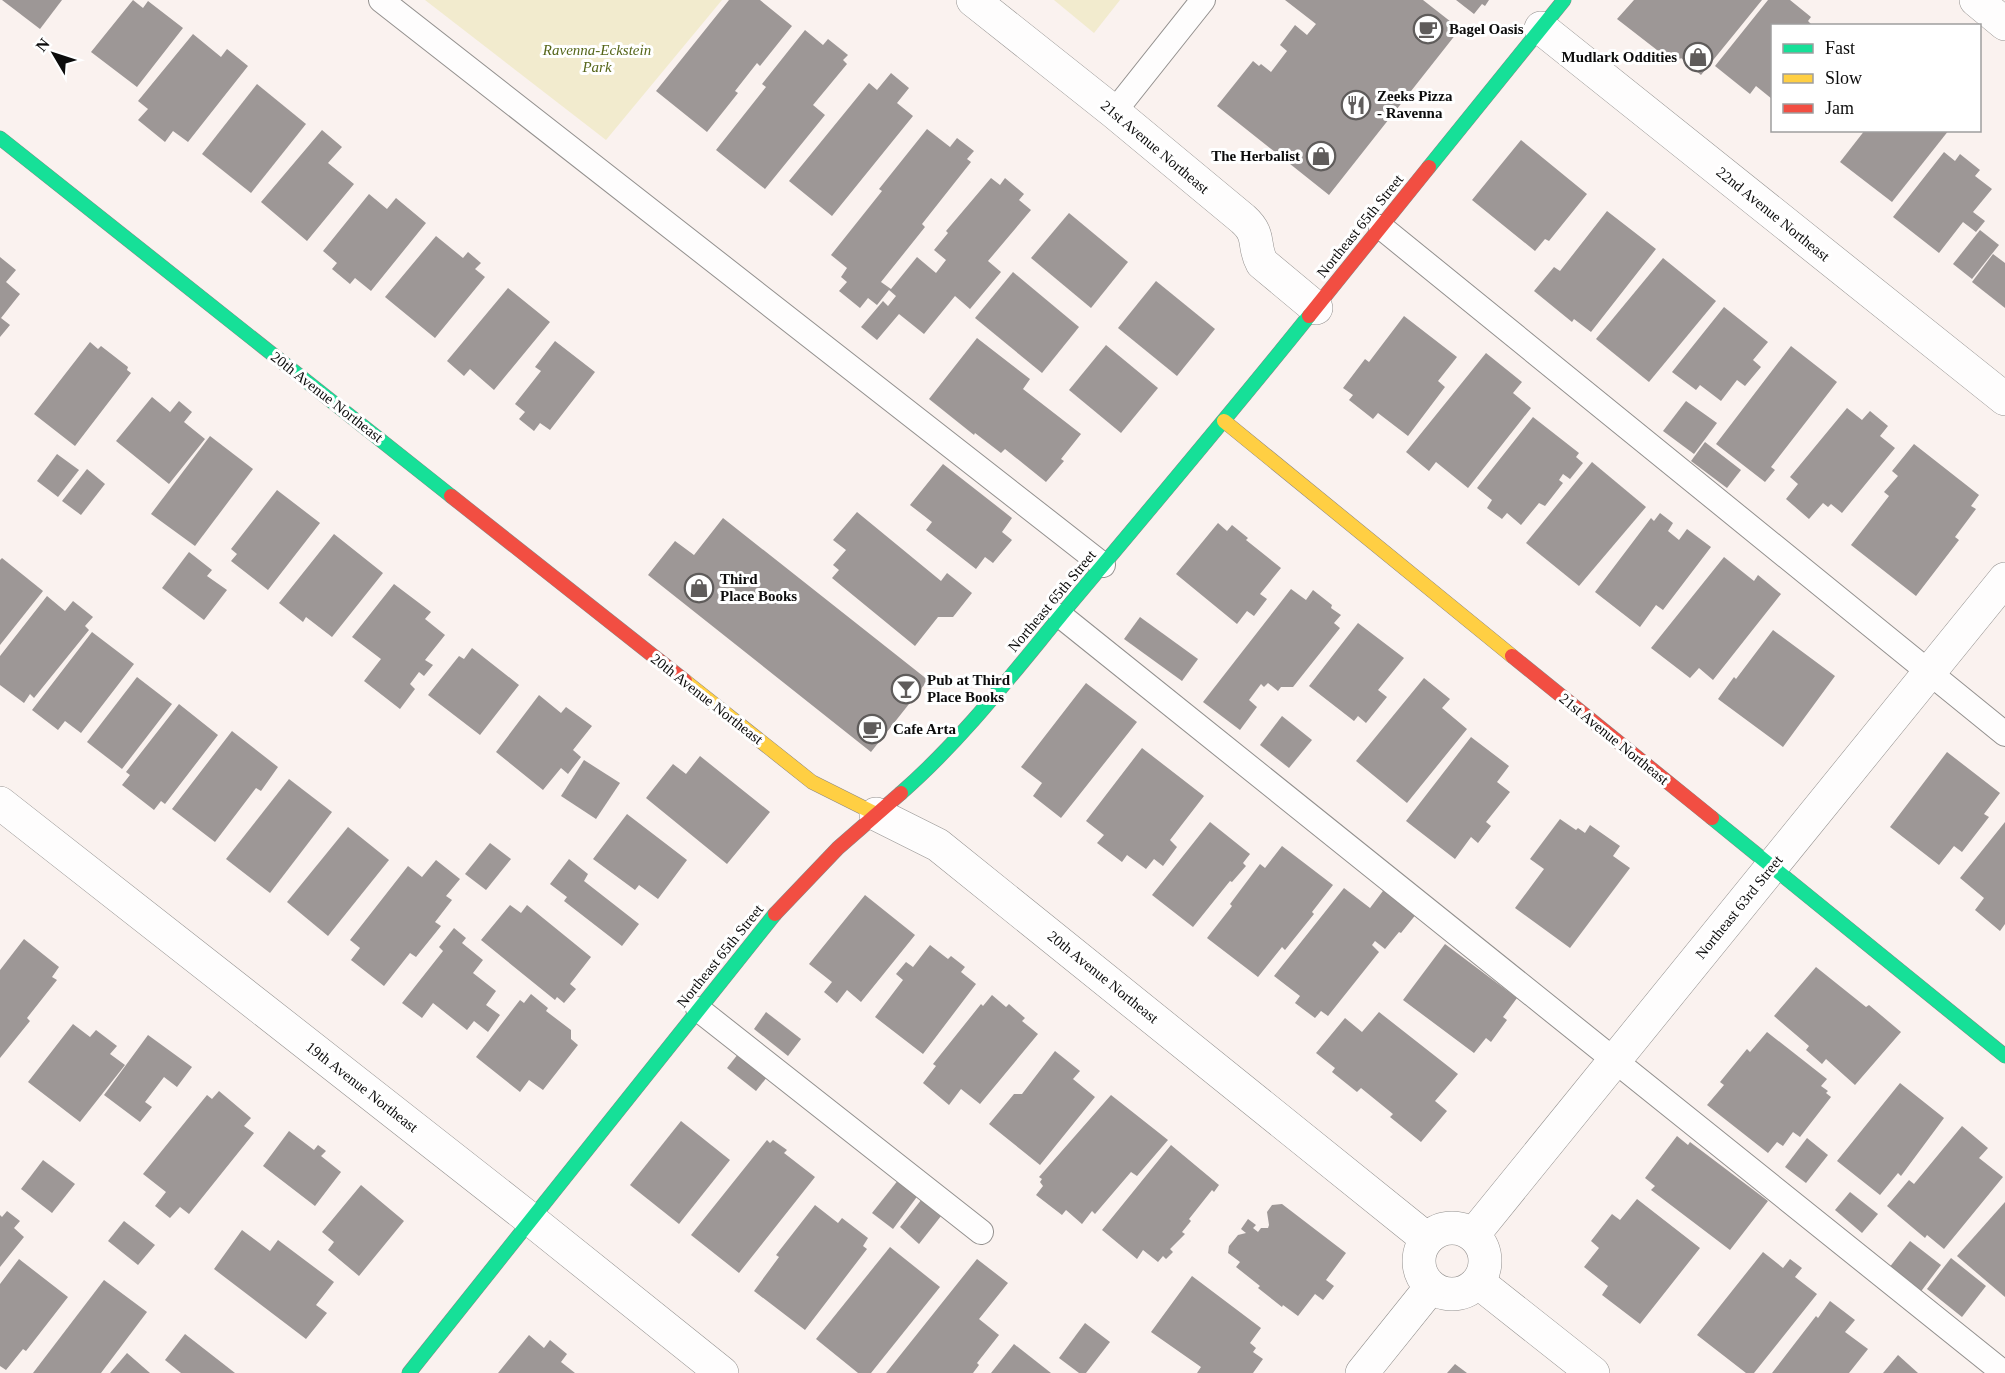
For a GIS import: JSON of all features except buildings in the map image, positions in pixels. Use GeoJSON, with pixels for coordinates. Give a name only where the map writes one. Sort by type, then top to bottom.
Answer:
{"type":"FeatureCollection","features":[{"type":"Feature","properties":{"kind":"street","name":"21st Avenue Northeast"},"geometry":{"type":"LineString","coordinates":[[974,0],[1250,225],[1255,232],[1258,256],[1262,263],[1316,308]]}},
{"type":"Feature","properties":{"kind":"street","name":"Northeast 65th Street"},"geometry":{"type":"LineString","coordinates":[[409,1373],[774,915],[838,848],[919,777],[983,709],[1224,422],[1564,0]]}},
{"type":"Feature","properties":{"kind":"street"},"geometry":{"type":"LineString","coordinates":[[1976,0],[2005,24]]}},
{"type":"Feature","properties":{"kind":"street","name":"22nd Avenue Northeast"},"geometry":{"type":"LineString","coordinates":[[1541,28],[2005,399]]}},
{"type":"Feature","properties":{"kind":"street","name":"20th Avenue Northeast"},"geometry":{"type":"LineString","coordinates":[[0,138],[812,782],[938,845],[1427,1239]]}},
{"type":"Feature","properties":{"kind":"street","name":"21st Avenue Northeast"},"geometry":{"type":"LineString","coordinates":[[1224,422],[2005,1056]]}},
{"type":"Feature","properties":{"kind":"street","name":"Northeast 63rd Street"},"geometry":{"type":"LineString","coordinates":[[1473,1235],[2005,579]]}},
{"type":"Feature","properties":{"kind":"street","name":"19th Avenue Northeast"},"geometry":{"type":"LineString","coordinates":[[0,803],[530,1219],[722,1373]]}},
{"type":"Feature","properties":{"kind":"street"},"geometry":{"type":"LineString","coordinates":[[1444,1228],[1456,1228],[1473,1235],[1482,1247],[1485,1259],[1484,1269],[1473,1287],[1464,1292],[1443,1294],[1425,1282],[1418,1263],[1419,1251],[1433,1233],[1444,1228]]}},
{"type":"Feature","properties":{"kind":"street"},"geometry":{"type":"LineString","coordinates":[[1478,1282],[1593,1373]]}},
{"type":"Feature","properties":{"kind":"street"},"geometry":{"type":"LineString","coordinates":[[1362,1373],[1431,1287]]}},
{"type":"Feature","properties":{"kind":"lane"},"geometry":{"type":"LineString","coordinates":[[381,0],[1103,565]]}},
{"type":"Feature","properties":{"kind":"lane"},"geometry":{"type":"LineString","coordinates":[[1114,112],[1203,0]]}},
{"type":"Feature","properties":{"kind":"lane"},"geometry":{"type":"LineString","coordinates":[[1381,227],[2005,734]]}},
{"type":"Feature","properties":{"kind":"lane"},"geometry":{"type":"LineString","coordinates":[[1061,616],[2004,1373]]}},
{"type":"Feature","properties":{"kind":"lane"},"geometry":{"type":"LineString","coordinates":[[698,1009],[981,1232]]}},
{"type":"Feature","properties":{"kind":"green space","name":"Ravenna-Eckstein Park"},"geometry":{"type":"Polygon","coordinates":[[[425,0],[722,0],[606,140],[425,0]]]}},
{"type":"Feature","properties":{"kind":"green space"},"geometry":{"type":"Polygon","coordinates":[[[1054,0],[1120,0],[1094,33],[1054,0]]]}},
{"type":"Feature","properties":{"kind":"traffic: fast"},"geometry":{"type":"LineString","coordinates":[[1429,167],[1564,0]]}},
{"type":"Feature","properties":{"kind":"traffic: fast"},"geometry":{"type":"LineString","coordinates":[[0,138],[451,496]]}},
{"type":"Feature","properties":{"kind":"traffic: fast"},"geometry":{"type":"LineString","coordinates":[[901,793],[947,749],[990,701],[1309,316]]}},
{"type":"Feature","properties":{"kind":"traffic: fast"},"geometry":{"type":"LineString","coordinates":[[1712,818],[2005,1056]]}},
{"type":"Feature","properties":{"kind":"traffic: fast"},"geometry":{"type":"LineString","coordinates":[[409,1373],[775,914]]}},
{"type":"Feature","properties":{"kind":"traffic: slow"},"geometry":{"type":"LineString","coordinates":[[1224,421],[1512,656]]}},
{"type":"Feature","properties":{"kind":"traffic: slow"},"geometry":{"type":"LineString","coordinates":[[685,681],[812,782],[876,814]]}},
{"type":"Feature","properties":{"kind":"traffic: jam"},"geometry":{"type":"LineString","coordinates":[[1309,316],[1429,167]]}},
{"type":"Feature","properties":{"kind":"traffic: jam"},"geometry":{"type":"LineString","coordinates":[[451,496],[685,681]]}},
{"type":"Feature","properties":{"kind":"traffic: jam"},"geometry":{"type":"LineString","coordinates":[[1512,656],[1712,818]]}},
{"type":"Feature","properties":{"kind":"traffic: jam"},"geometry":{"type":"LineString","coordinates":[[775,914],[838,848],[901,793]]}},
{"type":"Feature","properties":{"kind":"place","name":"Bagel Oasis"},"geometry":{"type":"Point","coordinates":[1428,29]}},
{"type":"Feature","properties":{"kind":"place","name":"Mudlark Oddities"},"geometry":{"type":"Point","coordinates":[1698,57]}},
{"type":"Feature","properties":{"kind":"place","name":"Zeeks Pizza - Ravenna"},"geometry":{"type":"Point","coordinates":[1356,105]}},
{"type":"Feature","properties":{"kind":"place","name":"The Herbalist"},"geometry":{"type":"Point","coordinates":[1321,156]}},
{"type":"Feature","properties":{"kind":"place","name":"Third Place Books"},"geometry":{"type":"Point","coordinates":[699,588]}},
{"type":"Feature","properties":{"kind":"place","name":"Pub at Third Place Books"},"geometry":{"type":"Point","coordinates":[906,689]}},
{"type":"Feature","properties":{"kind":"place","name":"Cafe Arta"},"geometry":{"type":"Point","coordinates":[872,729]}}]}
